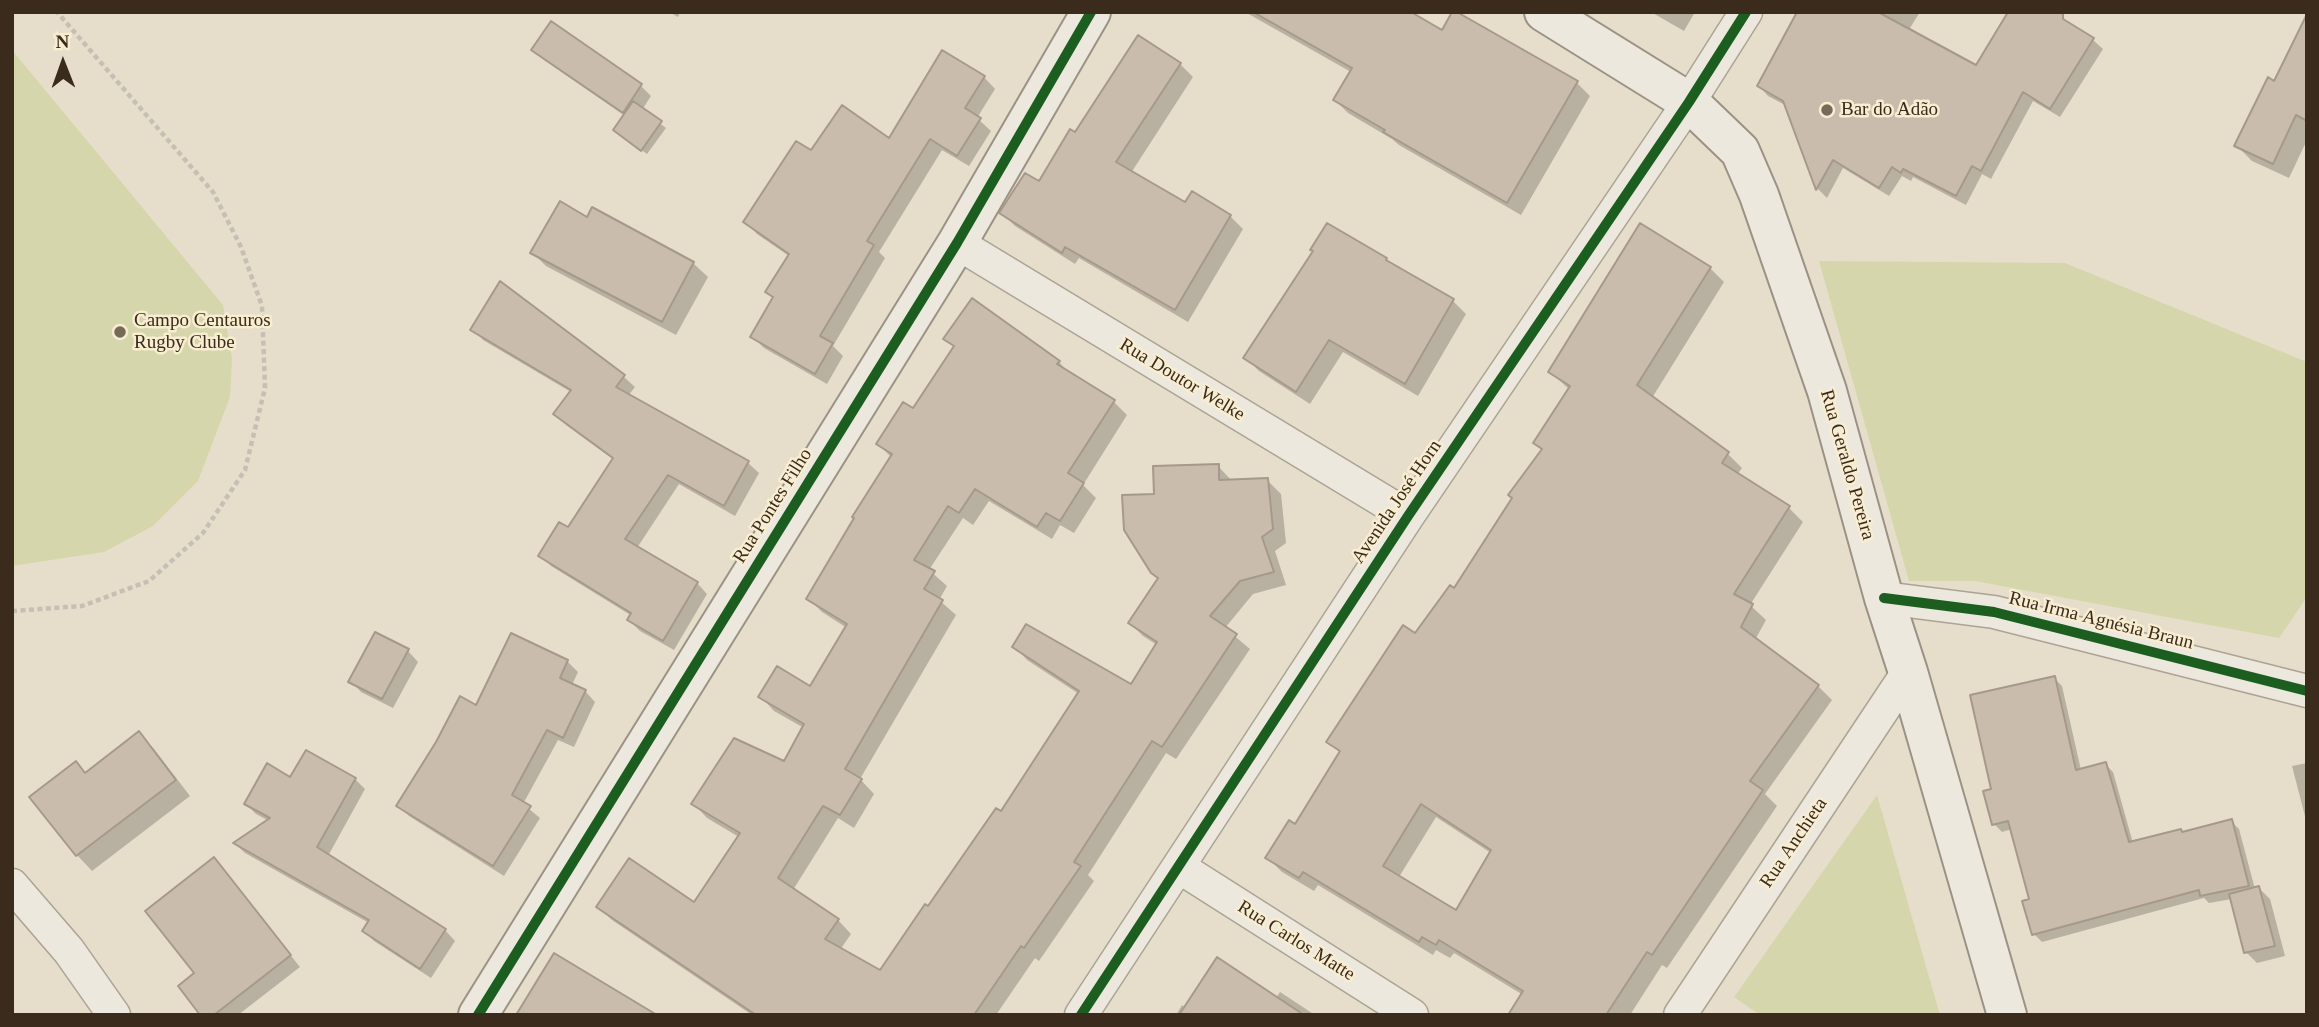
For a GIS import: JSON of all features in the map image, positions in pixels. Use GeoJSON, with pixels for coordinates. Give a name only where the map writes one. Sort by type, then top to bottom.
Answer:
{"type":"FeatureCollection","features":[{"type":"Feature","properties":{"kind":"street","name":"Rua Pontes Filho"},"geometry":{"type":"LineString","coordinates":[[478,1015],[957,243],[1091,12]]}},
{"type":"Feature","properties":{"kind":"street","name":"Rua Geraldo Pereira"},"geometry":{"type":"LineString","coordinates":[[1544,12],[1689,102],[1740,151],[1759,195],[1828,391],[1884,598],[1908,671],[2007,1015]]}},
{"type":"Feature","properties":{"kind":"street","name":"Avenida José Horn"},"geometry":{"type":"LineString","coordinates":[[1081,1015],[1408,516],[1689,102],[1746,12]]}},
{"type":"Feature","properties":{"kind":"street","name":"Rua Doutor Welke"},"geometry":{"type":"LineString","coordinates":[[957,243],[1408,516]]}},
{"type":"Feature","properties":{"kind":"street","name":"Rua Irma Agnésia Braun"},"geometry":{"type":"LineString","coordinates":[[1884,598],[1994,611],[2307,691]]}},
{"type":"Feature","properties":{"kind":"street","name":"Rua Anchieta"},"geometry":{"type":"LineString","coordinates":[[1680,1015],[1908,671]]}},
{"type":"Feature","properties":{"kind":"street","name":"Rua Carlos Matte"},"geometry":{"type":"LineString","coordinates":[[1180,867],[1412,1015]]}},
{"type":"Feature","properties":{"kind":"street"},"geometry":{"type":"LineString","coordinates":[[12,885],[69,951],[114,1015]]}},
{"type":"Feature","properties":{"kind":"path"},"geometry":{"type":"LineString","coordinates":[[12,611],[82,606],[149,581],[203,533],[245,470],[265,388],[262,306],[242,247],[213,192],[57,12]]}},
{"type":"Feature","properties":{"kind":"green space","name":"Campo Centauros Rugby Clube"},"geometry":{"type":"Polygon","coordinates":[[[12,50],[223,305],[232,358],[230,397],[198,481],[153,526],[104,552],[12,566],[12,50]]]}},
{"type":"Feature","properties":{"kind":"green space"},"geometry":{"type":"Polygon","coordinates":[[[1819,261],[2065,263],[2307,362],[2307,597],[2279,638],[1975,581],[1909,581],[1819,261]]]}},
{"type":"Feature","properties":{"kind":"green space"},"geometry":{"type":"Polygon","coordinates":[[[1877,795],[1940,1015],[1760,1015],[1734,997],[1877,795]]]}},
{"type":"Feature","properties":{"kind":"building"},"geometry":{"type":"Polygon","coordinates":[[[1253,12],[1411,12],[1442,30],[1452,12],[1457,12],[1578,81],[1507,203],[1333,100],[1352,68],[1253,12]]]}},
{"type":"Feature","properties":{"kind":"building"},"geometry":{"type":"Polygon","coordinates":[[[1797,12],[1878,12],[1976,65],[2008,12],[2063,12],[2063,19],[2094,38],[2050,109],[2023,92],[1981,171],[1972,166],[1956,196],[1903,169],[1901,173],[1892,167],[1879,188],[1833,160],[1816,190],[1783,101],[1757,86],[1797,12]]]}},
{"type":"Feature","properties":{"kind":"building"},"geometry":{"type":"Polygon","coordinates":[[[2307,14],[2307,121],[2296,115],[2273,164],[2234,146],[2268,77],[2274,81],[2307,14]]]}},
{"type":"Feature","properties":{"kind":"building"},"geometry":{"type":"Polygon","coordinates":[[[551,21],[642,84],[623,113],[531,50],[551,21]]]}},
{"type":"Feature","properties":{"kind":"building"},"geometry":{"type":"Polygon","coordinates":[[[1138,35],[1181,63],[1116,162],[1185,202],[1192,191],[1231,215],[1175,310],[1065,247],[1062,253],[999,213],[1025,173],[1039,181],[1070,129],[1075,132],[1138,35]]]}},
{"type":"Feature","properties":{"kind":"building"},"geometry":{"type":"Polygon","coordinates":[[[942,50],[985,76],[965,108],[981,118],[957,156],[930,139],[867,241],[874,245],[820,336],[833,343],[815,374],[750,337],[773,297],[765,292],[789,254],[743,222],[796,141],[811,150],[842,105],[889,138],[942,50]]]}},
{"type":"Feature","properties":{"kind":"building"},"geometry":{"type":"Polygon","coordinates":[[[633,101],[662,121],[641,151],[613,130],[633,101]]]}},
{"type":"Feature","properties":{"kind":"building"},"geometry":{"type":"Polygon","coordinates":[[[560,201],[587,217],[592,207],[694,262],[662,322],[530,253],[560,201]]]}},
{"type":"Feature","properties":{"kind":"building"},"geometry":{"type":"Polygon","coordinates":[[[1327,223],[1454,299],[1405,384],[1329,340],[1296,392],[1243,358],[1313,251],[1310,250],[1327,223]]]}},
{"type":"Feature","properties":{"kind":"building"},"geometry":{"type":"Polygon","coordinates":[[[1640,223],[1711,267],[1637,385],[1729,452],[1722,463],[1790,506],[1734,594],[1753,604],[1741,627],[1819,685],[1750,781],[1763,790],[1652,955],[1647,952],[1606,1015],[1508,1015],[1523,991],[1439,940],[1436,945],[1422,937],[1419,942],[1303,872],[1299,878],[1265,858],[1289,820],[1295,824],[1340,751],[1326,742],[1403,625],[1415,633],[1450,585],[1454,588],[1512,498],[1508,495],[1542,449],[1533,443],[1570,386],[1548,372],[1640,223]],[[1421,804],[1383,866],[1456,910],[1491,850],[1421,804]]]}},
{"type":"Feature","properties":{"kind":"building"},"geometry":{"type":"Polygon","coordinates":[[[500,281],[625,375],[616,387],[749,461],[724,506],[668,475],[625,539],[698,582],[663,641],[627,620],[631,613],[538,556],[559,522],[568,527],[613,458],[553,414],[571,390],[470,330],[500,281]]]}},
{"type":"Feature","properties":{"kind":"building"},"geometry":{"type":"Polygon","coordinates":[[[972,298],[1060,361],[1057,364],[1115,400],[1068,473],[1084,483],[1060,521],[1046,513],[1037,527],[975,489],[959,513],[948,506],[914,560],[935,571],[924,589],[943,600],[845,769],[862,779],[840,815],[823,806],[778,878],[839,919],[825,939],[880,970],[996,808],[1001,811],[1079,691],[1012,647],[1026,624],[1131,684],[1157,642],[1128,623],[1158,578],[1151,573],[1124,530],[1122,495],[1154,494],[1153,466],[1219,464],[1219,480],[1268,478],[1273,529],[1262,537],[1274,572],[1240,581],[1210,616],[1237,634],[1162,747],[1152,741],[1074,862],[1081,866],[974,1015],[756,1015],[596,907],[629,858],[694,902],[740,833],[691,804],[734,738],[784,761],[804,724],[758,697],[777,666],[810,686],[847,624],[806,599],[854,518],[852,517],[892,454],[876,444],[903,402],[913,408],[954,346],[943,339],[972,298]]]}},
{"type":"Feature","properties":{"kind":"building"},"geometry":{"type":"Polygon","coordinates":[[[375,632],[409,649],[382,699],[348,682],[375,632]]]}},
{"type":"Feature","properties":{"kind":"building"},"geometry":{"type":"Polygon","coordinates":[[[511,633],[568,660],[560,678],[586,690],[563,738],[547,730],[512,795],[531,806],[493,866],[396,806],[436,742],[460,696],[476,705],[511,633]]]}},
{"type":"Feature","properties":{"kind":"building"},"geometry":{"type":"Polygon","coordinates":[[[2055,676],[2076,770],[2106,762],[2129,842],[2232,819],[2249,886],[2200,896],[2199,890],[2032,935],[2022,901],[2029,899],[2008,821],[1992,825],[1983,791],[1991,789],[1970,695],[2055,676]]]}},
{"type":"Feature","properties":{"kind":"building"},"geometry":{"type":"Polygon","coordinates":[[[139,731],[176,780],[76,856],[29,797],[76,761],[85,773],[139,731]]]}},
{"type":"Feature","properties":{"kind":"building"},"geometry":{"type":"Polygon","coordinates":[[[306,750],[356,778],[317,847],[446,929],[420,969],[362,931],[369,920],[233,843],[270,818],[244,804],[267,763],[290,777],[306,750]]]}},
{"type":"Feature","properties":{"kind":"building"},"geometry":{"type":"Polygon","coordinates":[[[214,857],[291,955],[214,1015],[200,1015],[178,986],[194,973],[145,911],[214,857]]]}},
{"type":"Feature","properties":{"kind":"building"},"geometry":{"type":"Polygon","coordinates":[[[2259,886],[2275,946],[2244,953],[2229,894],[2259,886]]]}},
{"type":"Feature","properties":{"kind":"building"},"geometry":{"type":"Polygon","coordinates":[[[554,953],[657,1015],[516,1015],[554,953]]]}},
{"type":"Feature","properties":{"kind":"building"},"geometry":{"type":"Polygon","coordinates":[[[1217,957],[1304,1015],[1179,1015],[1217,957]]]}},
{"type":"Feature","properties":{"kind":"cycle path"},"geometry":{"type":"LineString","coordinates":[[478,1015],[957,243],[1091,12]]}},
{"type":"Feature","properties":{"kind":"cycle path"},"geometry":{"type":"LineString","coordinates":[[1081,1015],[1408,516],[1689,102],[1746,12]]}},
{"type":"Feature","properties":{"kind":"cycle path"},"geometry":{"type":"LineString","coordinates":[[1884,598],[1994,612],[2307,691]]}},
{"type":"Feature","properties":{"kind":"place","name":"Bar do Adão"},"geometry":{"type":"Point","coordinates":[1827,110]}},
{"type":"Feature","properties":{"kind":"place","name":"Campo Centauros Rugby Clube"},"geometry":{"type":"Point","coordinates":[120,332]}}]}
